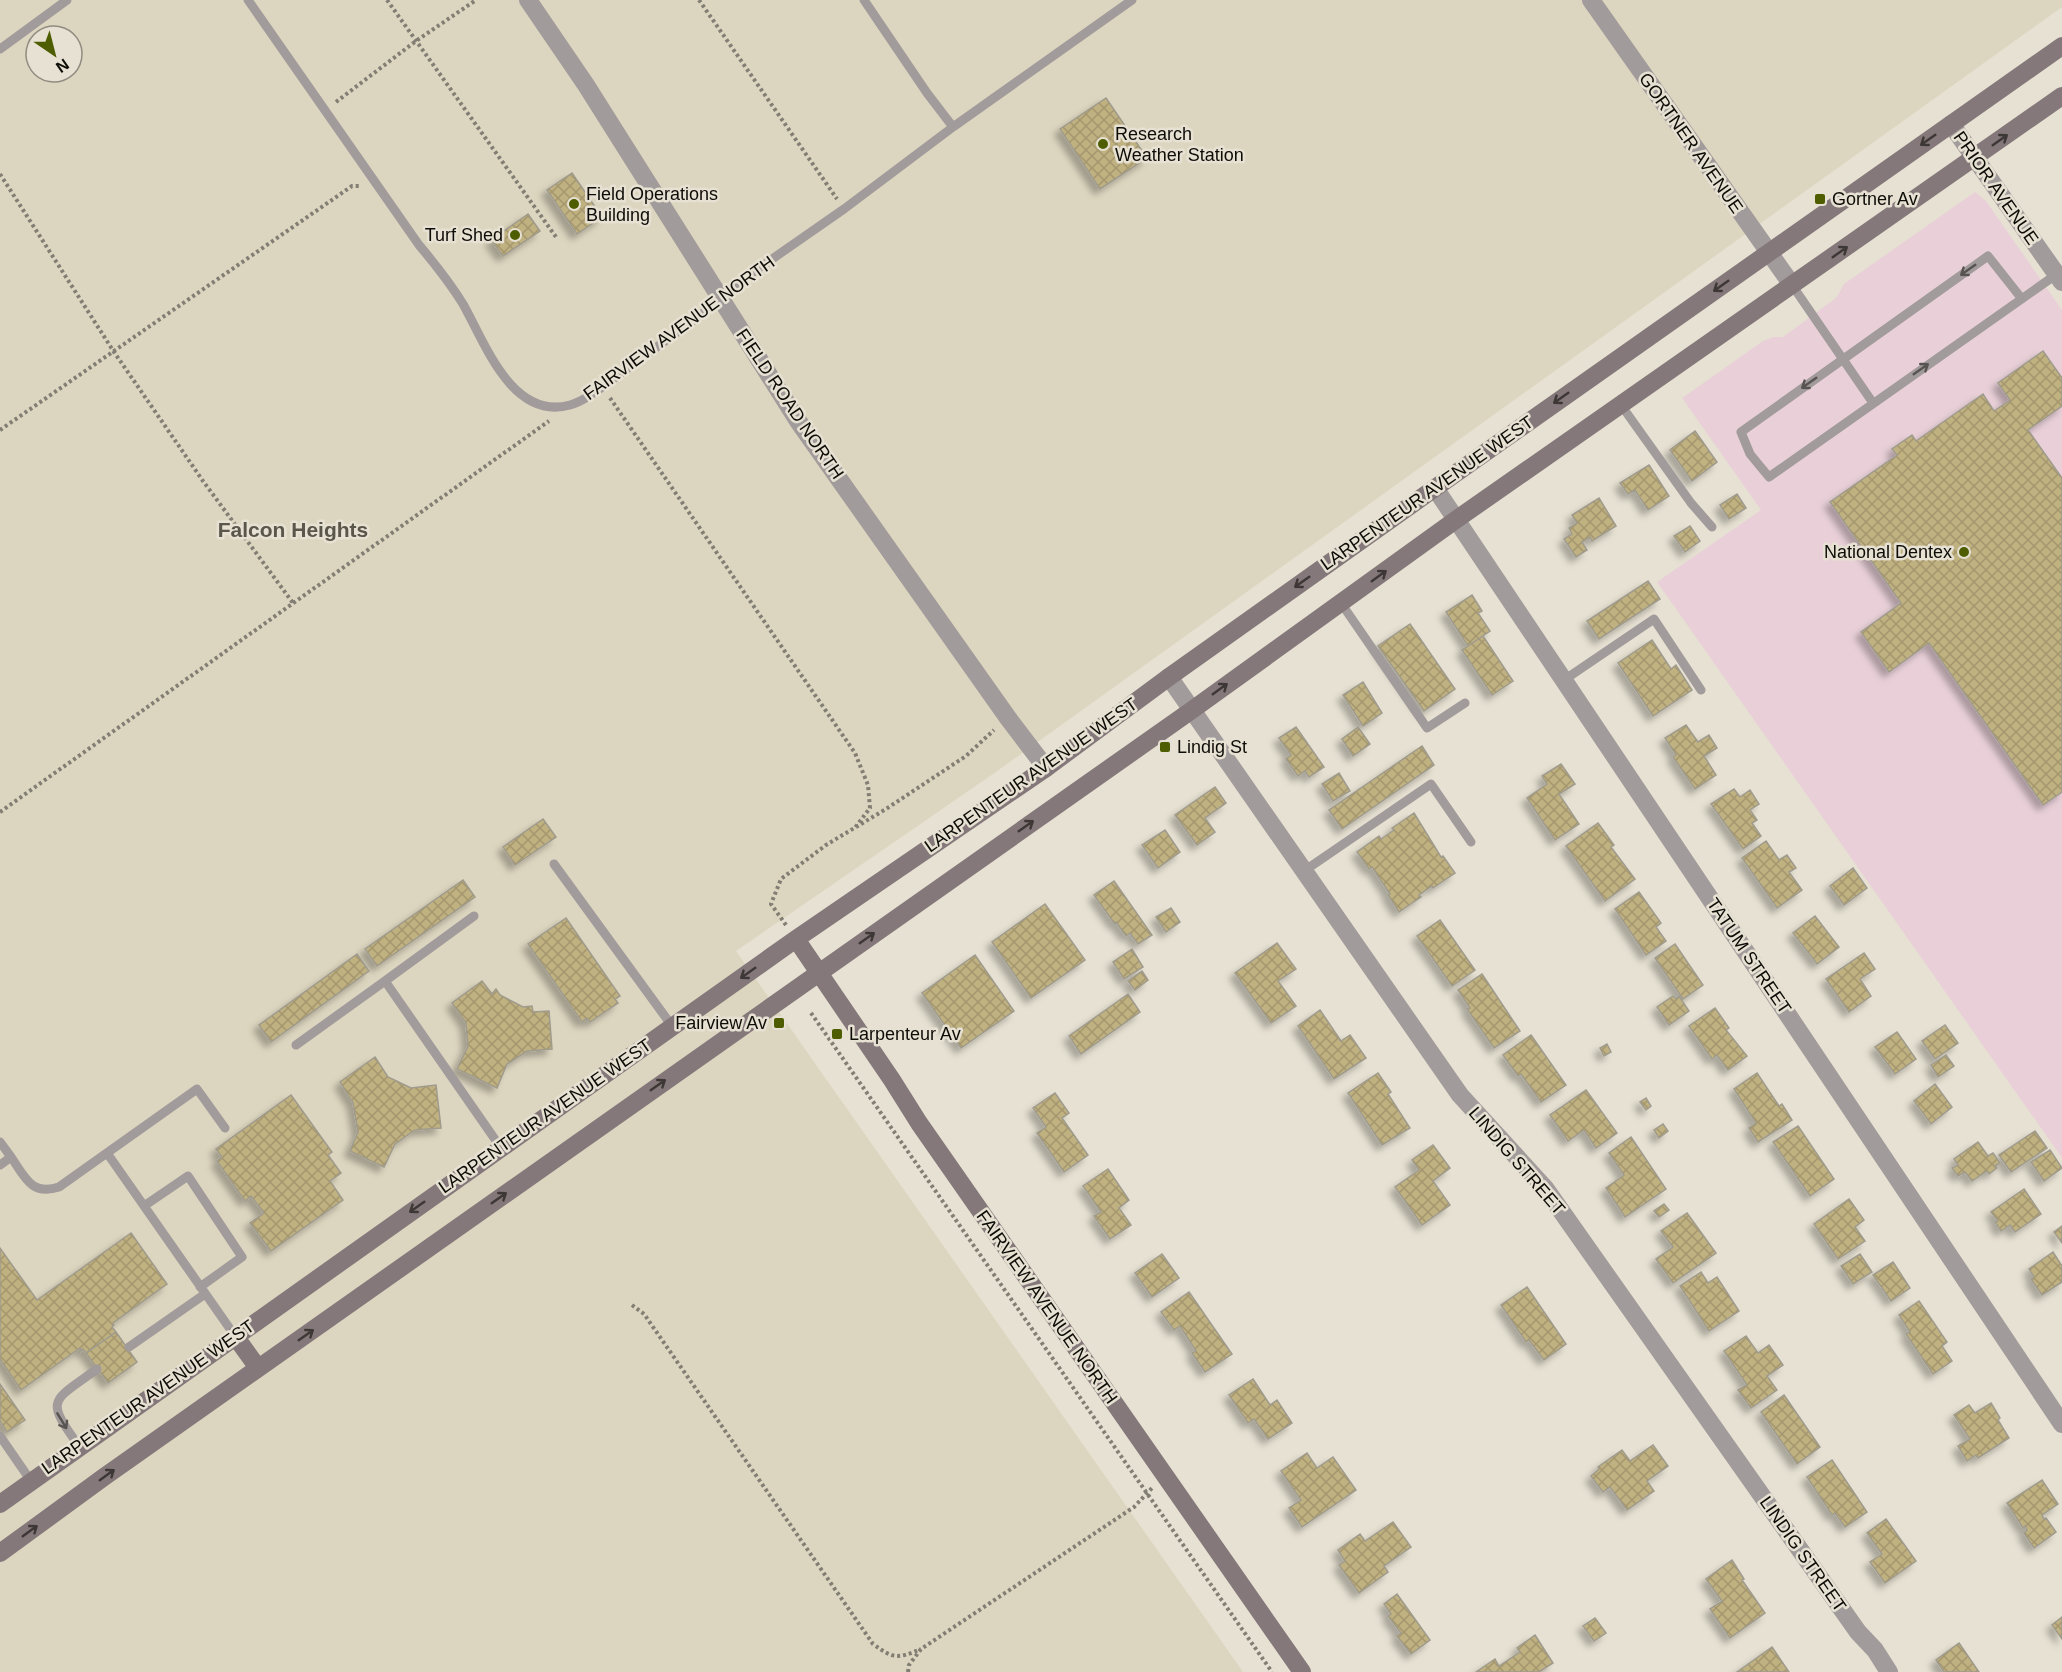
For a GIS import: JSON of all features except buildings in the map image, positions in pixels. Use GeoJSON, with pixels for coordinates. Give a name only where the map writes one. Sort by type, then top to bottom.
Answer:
{"type":"FeatureCollection","features":[{"type":"Feature","properties":{"kind":"main road","name":"LARPENTEUR AVENUE WEST"},"geometry":{"type":"LineString","coordinates":[[0,1504],[672,1026],[1046,768],[1169,677],[2062,46]]}},
{"type":"Feature","properties":{"kind":"main road"},"geometry":{"type":"LineString","coordinates":[[0,1553],[258,1368],[1191,710],[1457,519],[2062,96]]}},
{"type":"Feature","properties":{"kind":"main road","name":"FAIRVIEW AVENUE NORTH"},"geometry":{"type":"LineString","coordinates":[[796,939],[919,1123],[1302,1672]]}},
{"type":"Feature","properties":{"kind":"main road"},"geometry":{"type":"LineString","coordinates":[[235,1336],[258,1368]]}},
{"type":"Feature","properties":{"kind":"street","name":"FIELD ROAD NORTH"},"geometry":{"type":"LineString","coordinates":[[528,0],[586,85],[798,421],[1008,718],[1046,768]]}},
{"type":"Feature","properties":{"kind":"street","name":"GORTNER AVENUE"},"geometry":{"type":"LineString","coordinates":[[1590,0],[1792,285]]}},
{"type":"Feature","properties":{"kind":"street","name":"PRIOR AVENUE"},"geometry":{"type":"LineString","coordinates":[[1951,124],[2060,278]]}},
{"type":"Feature","properties":{"kind":"street","name":"TATUM STREET"},"geometry":{"type":"LineString","coordinates":[[1435,488],[2062,1424]]}},
{"type":"Feature","properties":{"kind":"street","name":"LINDIG STREET"},"geometry":{"type":"LineString","coordinates":[[1169,677],[1460,1095],[1545,1188],[1858,1632],[1875,1650],[1889,1672]]}},
{"type":"Feature","properties":{"kind":"lane"},"geometry":{"type":"LineString","coordinates":[[0,49],[68,0]]}},
{"type":"Feature","properties":{"kind":"lane","name":"FAIRVIEW AVENUE NORTH"},"geometry":{"type":"LineString","coordinates":[[248,0],[419,245],[446,277],[500,370],[519,393],[534,404],[553,407],[572,405],[602,387],[706,311],[719,296],[844,209],[953,127],[1132,0]]}},
{"type":"Feature","properties":{"kind":"lane"},"geometry":{"type":"LineString","coordinates":[[864,0],[953,127]]}},
{"type":"Feature","properties":{"kind":"lane"},"geometry":{"type":"LineString","coordinates":[[2022,298],[1988,256],[1741,432],[1750,454],[1769,477],[2022,298],[2060,278]]}},
{"type":"Feature","properties":{"kind":"lane"},"geometry":{"type":"LineString","coordinates":[[1792,285],[1873,403]]}},
{"type":"Feature","properties":{"kind":"lane"},"geometry":{"type":"LineString","coordinates":[[1621,405],[1691,503],[1712,527]]}},
{"type":"Feature","properties":{"kind":"lane"},"geometry":{"type":"LineString","coordinates":[[1341,603],[1427,728],[1465,703]]}},
{"type":"Feature","properties":{"kind":"lane"},"geometry":{"type":"LineString","coordinates":[[1564,680],[1654,620],[1701,690]]}},
{"type":"Feature","properties":{"kind":"lane"},"geometry":{"type":"LineString","coordinates":[[1304,871],[1431,784],[1471,842]]}},
{"type":"Feature","properties":{"kind":"lane"},"geometry":{"type":"LineString","coordinates":[[554,864],[672,1026]]}},
{"type":"Feature","properties":{"kind":"lane"},"geometry":{"type":"LineString","coordinates":[[296,1045],[474,916]]}},
{"type":"Feature","properties":{"kind":"lane"},"geometry":{"type":"LineString","coordinates":[[385,981],[501,1148]]}},
{"type":"Feature","properties":{"kind":"lane"},"geometry":{"type":"LineString","coordinates":[[0,1142],[29,1184],[47,1191],[59,1187],[198,1089],[225,1128]]}},
{"type":"Feature","properties":{"kind":"lane"},"geometry":{"type":"LineString","coordinates":[[107,1153],[235,1336]]}},
{"type":"Feature","properties":{"kind":"lane"},"geometry":{"type":"LineString","coordinates":[[0,1165],[11,1157]]}},
{"type":"Feature","properties":{"kind":"lane"},"geometry":{"type":"LineString","coordinates":[[129,1347],[242,1257],[188,1176],[144,1206]]}},
{"type":"Feature","properties":{"kind":"lane"},"geometry":{"type":"LineString","coordinates":[[79,1446],[58,1416],[56,1405],[63,1394],[97,1369]]}},
{"type":"Feature","properties":{"kind":"lane"},"geometry":{"type":"LineString","coordinates":[[0,1436],[31,1481]]}},
{"type":"Feature","properties":{"kind":"path"},"geometry":{"type":"LineString","coordinates":[[387,0],[556,237]]}},
{"type":"Feature","properties":{"kind":"path"},"geometry":{"type":"LineString","coordinates":[[325,110],[416,41],[476,0]]}},
{"type":"Feature","properties":{"kind":"path"},"geometry":{"type":"LineString","coordinates":[[699,0],[844,209]]}},
{"type":"Feature","properties":{"kind":"path"},"geometry":{"type":"LineString","coordinates":[[0,174],[114,352],[203,481],[293,603]]}},
{"type":"Feature","properties":{"kind":"path"},"geometry":{"type":"LineString","coordinates":[[0,430],[352,186],[377,184]]}},
{"type":"Feature","properties":{"kind":"path"},"geometry":{"type":"LineString","coordinates":[[602,387],[855,753],[868,785],[870,807],[854,829]]}},
{"type":"Feature","properties":{"kind":"path"},"geometry":{"type":"LineString","coordinates":[[0,812],[572,405]]}},
{"type":"Feature","properties":{"kind":"path"},"geometry":{"type":"LineString","coordinates":[[796,939],[771,904],[781,879],[826,845],[966,756],[1008,718]]}},
{"type":"Feature","properties":{"kind":"path"},"geometry":{"type":"LineString","coordinates":[[811,1013],[1272,1672]]}},
{"type":"Feature","properties":{"kind":"path"},"geometry":{"type":"LineString","coordinates":[[632,1305],[644,1314],[873,1644],[889,1656],[901,1657],[921,1648],[1134,1507],[1163,1475]]}},
{"type":"Feature","properties":{"kind":"path"},"geometry":{"type":"LineString","coordinates":[[908,1672],[909,1665],[921,1648]]}},
{"type":"Feature","properties":{"kind":"shaded area"},"geometry":{"type":"Polygon","coordinates":[[[0,0],[2062,0],[2062,7],[993,774],[736,951],[1243,1672],[0,1672],[0,0]]]}},
{"type":"Feature","properties":{"kind":"shaded area"},"geometry":{"type":"Polygon","coordinates":[[[1975,192],[1986,201],[2062,310],[2062,1158],[1657,582],[1761,510],[1682,398],[1763,341],[1773,337],[1783,337],[1836,298],[1844,284],[1975,192]]]}},
{"type":"Feature","properties":{"kind":"place","name":"Research Weather Station"},"geometry":{"type":"Point","coordinates":[1103,144]}},
{"type":"Feature","properties":{"kind":"place","name":"Gortner Av"},"geometry":{"type":"Point","coordinates":[1820,199]}},
{"type":"Feature","properties":{"kind":"place","name":"Field Operations Building"},"geometry":{"type":"Point","coordinates":[574,204]}},
{"type":"Feature","properties":{"kind":"place","name":"Turf Shed"},"geometry":{"type":"Point","coordinates":[515,235]}},
{"type":"Feature","properties":{"kind":"place","name":"National Dentex"},"geometry":{"type":"Point","coordinates":[1964,552]}},
{"type":"Feature","properties":{"kind":"place","name":"Lindig St"},"geometry":{"type":"Point","coordinates":[1165,747]}},
{"type":"Feature","properties":{"kind":"place","name":"Fairview Av"},"geometry":{"type":"Point","coordinates":[779,1023]}},
{"type":"Feature","properties":{"kind":"place","name":"Larpenteur Av"},"geometry":{"type":"Point","coordinates":[837,1034]}},
{"type":"Feature","properties":{"kind":"district","name":"Falcon Heights"},"geometry":{"type":"Point","coordinates":[293,529]}}]}
